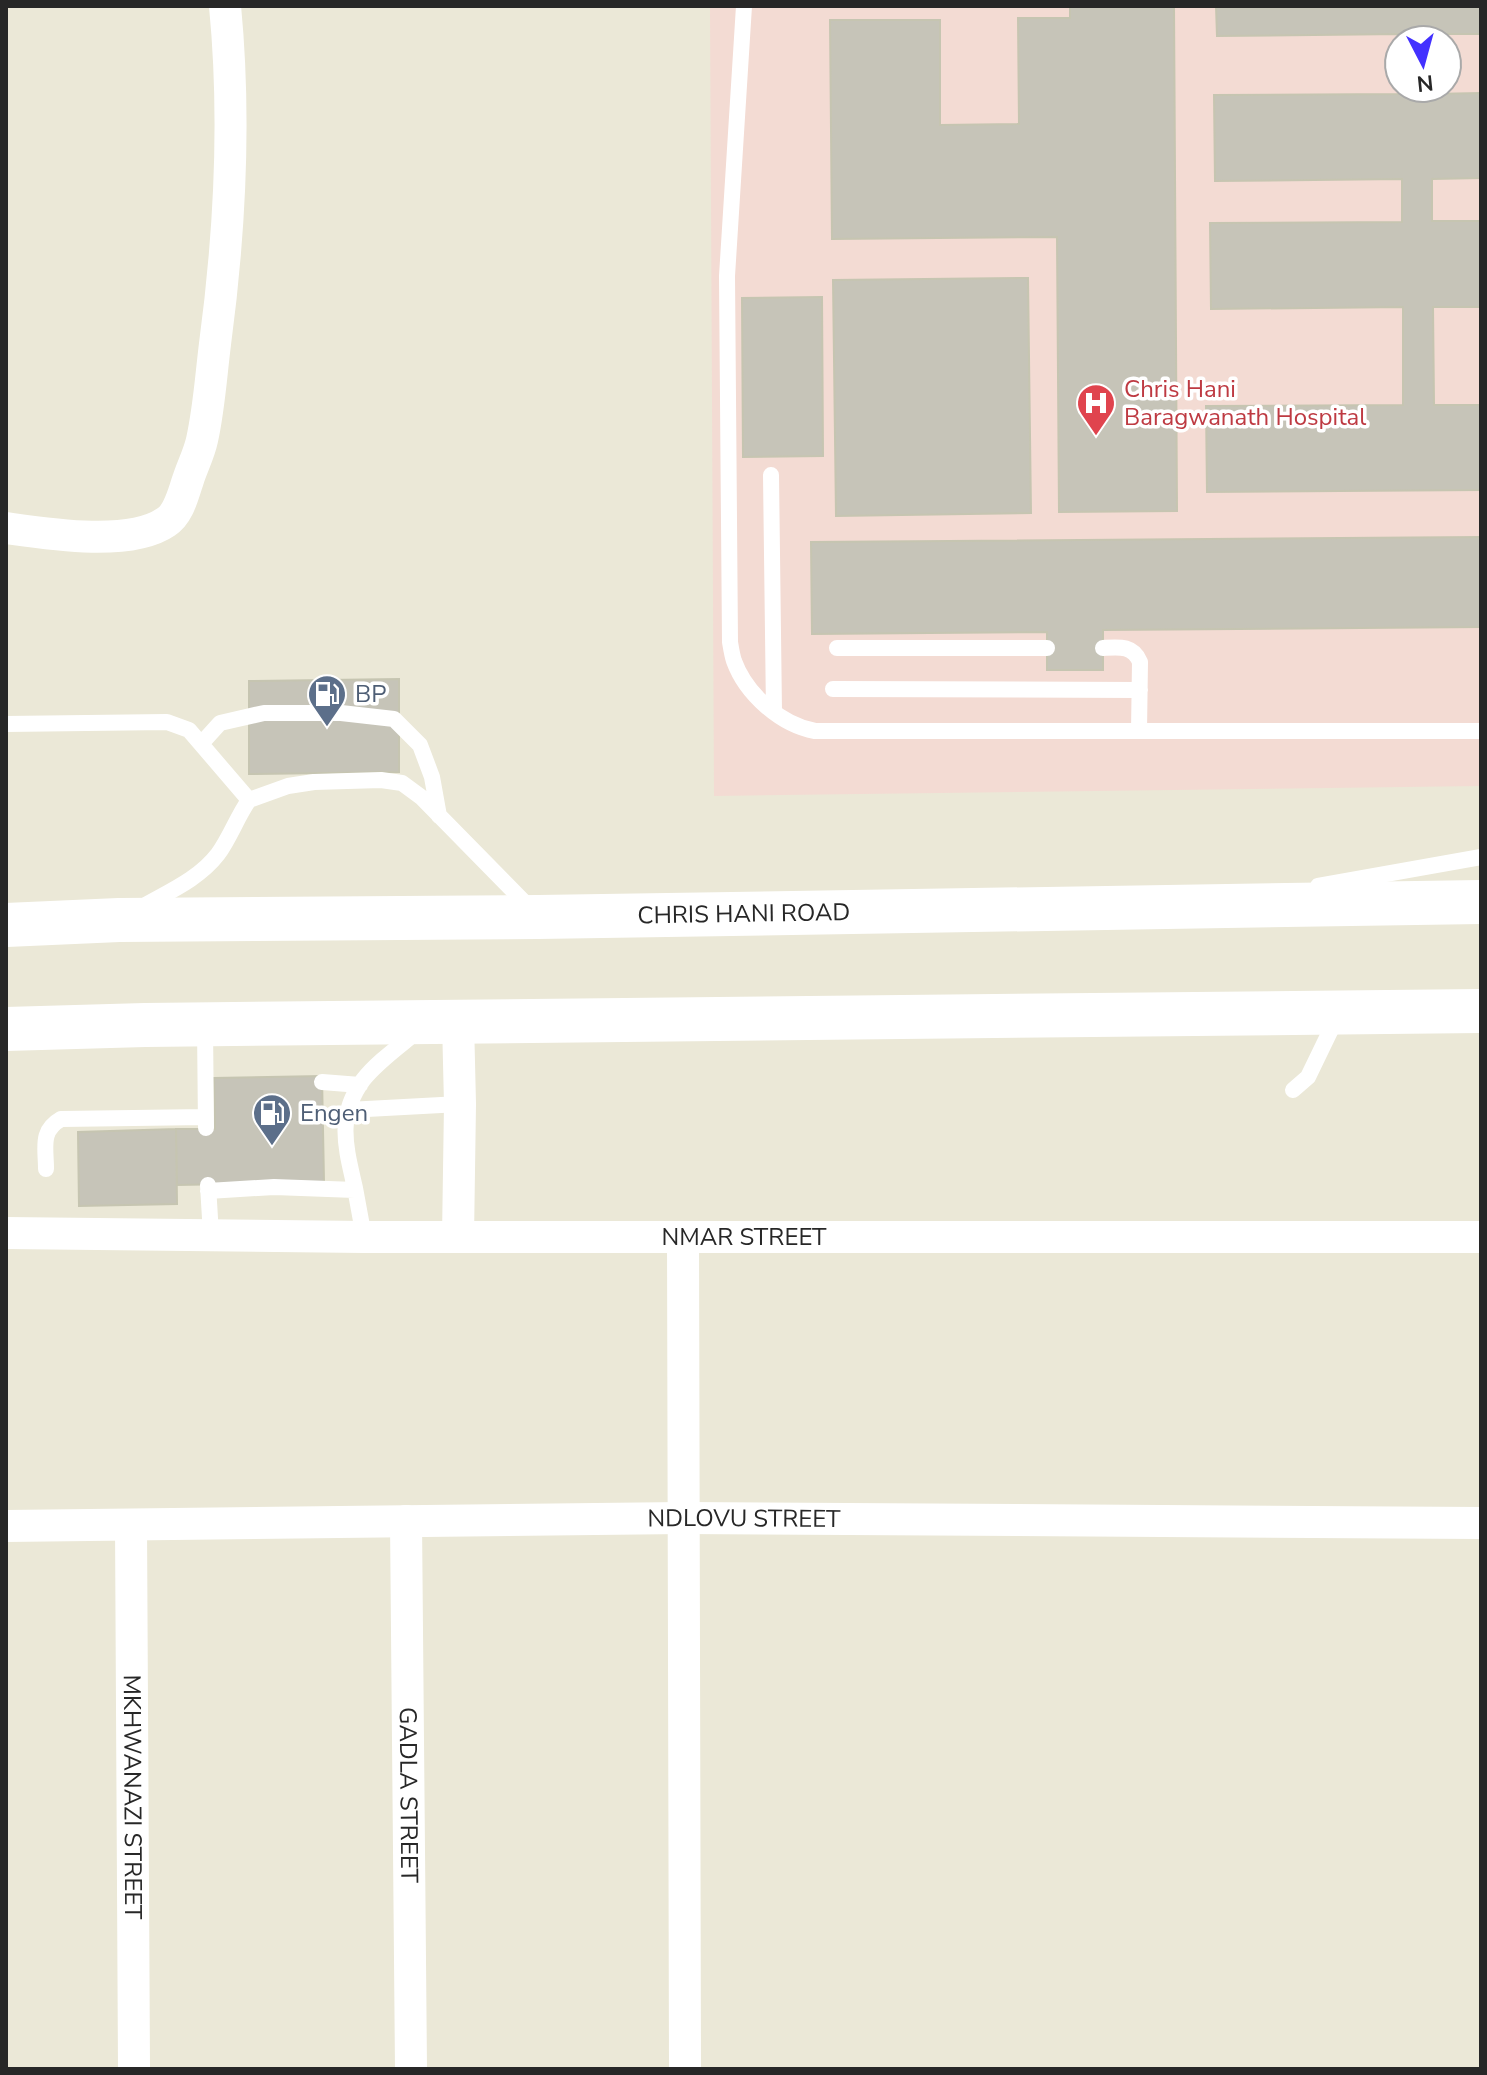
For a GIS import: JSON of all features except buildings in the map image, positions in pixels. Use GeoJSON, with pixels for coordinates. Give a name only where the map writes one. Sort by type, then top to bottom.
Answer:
{"type":"FeatureCollection","features":[{"type":"Feature","properties":{"kind":"main road","name":"CHRIS HANI ROAD"},"geometry":{"type":"LineString","coordinates":[[15,921],[538,917],[1481,902]]}},
{"type":"Feature","properties":{"kind":"main road"},"geometry":{"type":"LineString","coordinates":[[6,1029],[205,1024],[1481,1011]]}},
{"type":"Feature","properties":{"kind":"street"},"geometry":{"type":"LineString","coordinates":[[6,528],[66,536],[132,535],[165,524],[177,511],[202,441],[222,296],[230,181],[229,50],[225,6]]}},
{"type":"Feature","properties":{"kind":"street"},"geometry":{"type":"LineString","coordinates":[[443,1022],[460,1104],[458,1237]]}},
{"type":"Feature","properties":{"kind":"street","name":"NMAR STREET"},"geometry":{"type":"LineString","coordinates":[[6,1233],[364,1237],[1481,1237]]}},
{"type":"Feature","properties":{"kind":"street"},"geometry":{"type":"LineString","coordinates":[[683,1237],[685,2069]]}},
{"type":"Feature","properties":{"kind":"street","name":"NDLOVU STREET"},"geometry":{"type":"LineString","coordinates":[[6,1526],[683,1518],[1481,1523]]}},
{"type":"Feature","properties":{"kind":"street","name":"GADLA STREET"},"geometry":{"type":"LineString","coordinates":[[406,1521],[411,2069]]}},
{"type":"Feature","properties":{"kind":"street","name":"MKHWANAZI STREET"},"geometry":{"type":"LineString","coordinates":[[131,1525],[134,2069]]}},
{"type":"Feature","properties":{"kind":"lane"},"geometry":{"type":"LineString","coordinates":[[744,6],[727,276],[730,642],[734,661],[748,685],[774,712],[805,730],[815,731],[1481,731]]}},
{"type":"Feature","properties":{"kind":"lane"},"geometry":{"type":"LineString","coordinates":[[771,475],[774,712]]}},
{"type":"Feature","properties":{"kind":"lane"},"geometry":{"type":"LineString","coordinates":[[1103,648],[1125,647],[1136,653],[1140,662],[1139,731]]}},
{"type":"Feature","properties":{"kind":"lane"},"geometry":{"type":"LineString","coordinates":[[837,648],[1047,648]]}},
{"type":"Feature","properties":{"kind":"lane"},"geometry":{"type":"LineString","coordinates":[[833,689],[1140,690]]}},
{"type":"Feature","properties":{"kind":"lane"},"geometry":{"type":"LineString","coordinates":[[201,744],[220,723],[264,713],[341,713],[394,719],[420,745],[432,777],[439,817]]}},
{"type":"Feature","properties":{"kind":"lane"},"geometry":{"type":"LineString","coordinates":[[6,724],[167,722],[189,730],[249,800]]}},
{"type":"Feature","properties":{"kind":"lane"},"geometry":{"type":"LineString","coordinates":[[119,920],[188,881],[210,864],[249,800],[273,790],[314,782],[381,780],[402,783],[421,797],[538,917]]}},
{"type":"Feature","properties":{"kind":"lane"},"geometry":{"type":"LineString","coordinates":[[1206,905],[1481,857]]}},
{"type":"Feature","properties":{"kind":"lane"},"geometry":{"type":"LineString","coordinates":[[1293,1090],[1308,1077],[1339,1013]]}},
{"type":"Feature","properties":{"kind":"lane"},"geometry":{"type":"LineString","coordinates":[[364,1237],[345,1147],[345,1122],[353,1096],[382,1061],[443,1022]]}},
{"type":"Feature","properties":{"kind":"lane"},"geometry":{"type":"LineString","coordinates":[[46,1169],[46,1134],[51,1125],[61,1119],[206,1123],[209,1084],[205,1024]]}},
{"type":"Feature","properties":{"kind":"lane"},"geometry":{"type":"LineString","coordinates":[[322,1082],[360,1085]]}},
{"type":"Feature","properties":{"kind":"lane"},"geometry":{"type":"LineString","coordinates":[[348,1110],[460,1104]]}},
{"type":"Feature","properties":{"kind":"lane"},"geometry":{"type":"LineString","coordinates":[[211,1235],[208,1188],[314,1187],[355,1190]]}},
{"type":"Feature","properties":{"kind":"shaded area","name":"Chris Hani Baragwanath Hospital"},"geometry":{"type":"Polygon","coordinates":[[[710,6],[1481,6],[1481,786],[714,796],[710,6]]]}},
{"type":"Feature","properties":{"kind":"place","name":"Chris Hani Baragwanath Hospital"},"geometry":{"type":"Point","coordinates":[1096,437]}},
{"type":"Feature","properties":{"kind":"place","name":"BP"},"geometry":{"type":"Point","coordinates":[327,728]}},
{"type":"Feature","properties":{"kind":"place","name":"Engen"},"geometry":{"type":"Point","coordinates":[272,1147]}}]}
